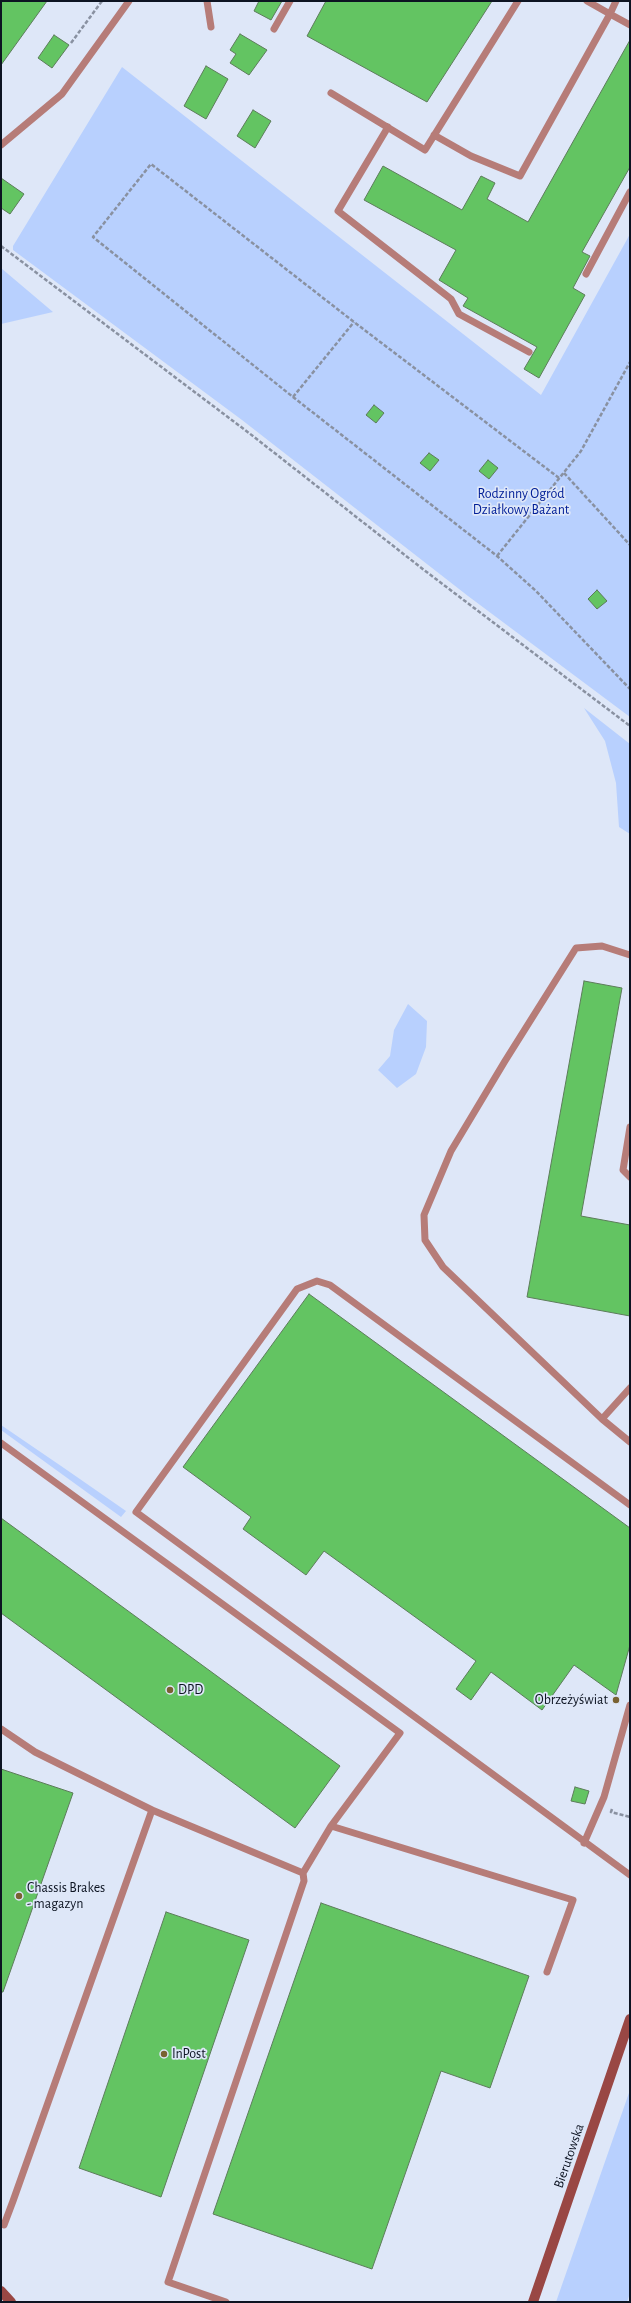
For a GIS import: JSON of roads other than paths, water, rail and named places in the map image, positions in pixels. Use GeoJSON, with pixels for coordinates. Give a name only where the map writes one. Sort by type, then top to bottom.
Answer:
{"type":"FeatureCollection","features":[{"type":"Feature","properties":{"kind":"street","name":"Bierutowska"},"geometry":{"type":"LineString","coordinates":[[533,2302],[630,2019]]}},
{"type":"Feature","properties":{"kind":"street"},"geometry":{"type":"LineString","coordinates":[[1,2291],[11,2302]]}},
{"type":"Feature","properties":{"kind":"lane"},"geometry":{"type":"LineString","coordinates":[[1,145],[62,94],[129,1]]}},
{"type":"Feature","properties":{"kind":"lane"},"geometry":{"type":"LineString","coordinates":[[207,1],[211,27]]}},
{"type":"Feature","properties":{"kind":"lane"},"geometry":{"type":"LineString","coordinates":[[274,29],[290,1]]}},
{"type":"Feature","properties":{"kind":"lane"},"geometry":{"type":"LineString","coordinates":[[331,92],[425,150],[518,1]]}},
{"type":"Feature","properties":{"kind":"lane"},"geometry":{"type":"LineString","coordinates":[[587,1],[630,25]]}},
{"type":"Feature","properties":{"kind":"lane"},"geometry":{"type":"LineString","coordinates":[[434,135],[471,156],[520,176],[616,1]]}},
{"type":"Feature","properties":{"kind":"lane"},"geometry":{"type":"LineString","coordinates":[[388,127],[338,211],[451,299],[459,314],[528,352]]}},
{"type":"Feature","properties":{"kind":"lane"},"geometry":{"type":"LineString","coordinates":[[586,274],[630,192]]}},
{"type":"Feature","properties":{"kind":"lane"},"geometry":{"type":"LineString","coordinates":[[630,955],[602,946],[576,948],[505,1061],[451,1151],[424,1215],[424,1240],[443,1267],[602,1419],[630,1442]]}},
{"type":"Feature","properties":{"kind":"lane"},"geometry":{"type":"LineString","coordinates":[[630,1128],[623,1170],[630,1177]]}},
{"type":"Feature","properties":{"kind":"lane"},"geometry":{"type":"LineString","coordinates":[[630,1505],[330,1285],[317,1281],[297,1288],[136,1512],[584,1843],[630,1875]]}},
{"type":"Feature","properties":{"kind":"lane"},"geometry":{"type":"LineString","coordinates":[[602,1419],[630,1388]]}},
{"type":"Feature","properties":{"kind":"lane"},"geometry":{"type":"LineString","coordinates":[[1,1443],[400,1733],[331,1826],[303,1873],[304,1881],[168,2282],[226,2302]]}},
{"type":"Feature","properties":{"kind":"lane"},"geometry":{"type":"LineString","coordinates":[[584,1843],[601,1806],[630,1705]]}},
{"type":"Feature","properties":{"kind":"lane"},"geometry":{"type":"LineString","coordinates":[[1,1729],[35,1752],[152,1810],[303,1873]]}},
{"type":"Feature","properties":{"kind":"lane"},"geometry":{"type":"LineString","coordinates":[[2,2226],[152,1810]]}},
{"type":"Feature","properties":{"kind":"lane"},"geometry":{"type":"LineString","coordinates":[[331,1826],[573,1900],[547,1972]]}},
{"type":"Feature","properties":{"kind":"place","name":"DPD"},"geometry":{"type":"Point","coordinates":[170,1690]}},
{"type":"Feature","properties":{"kind":"place","name":"Obrzeżyświat"},"geometry":{"type":"Point","coordinates":[616,1700]}},
{"type":"Feature","properties":{"kind":"place","name":"Chassis Brakes - magazyn"},"geometry":{"type":"Point","coordinates":[19,1896]}},
{"type":"Feature","properties":{"kind":"place","name":"InPost"},"geometry":{"type":"Point","coordinates":[164,2054]}},
{"type":"Feature","properties":{"kind":"park label","name":"Rodzinny Ogród Działkowy Bażant"},"geometry":{"type":"Point","coordinates":[521,502]}}]}
